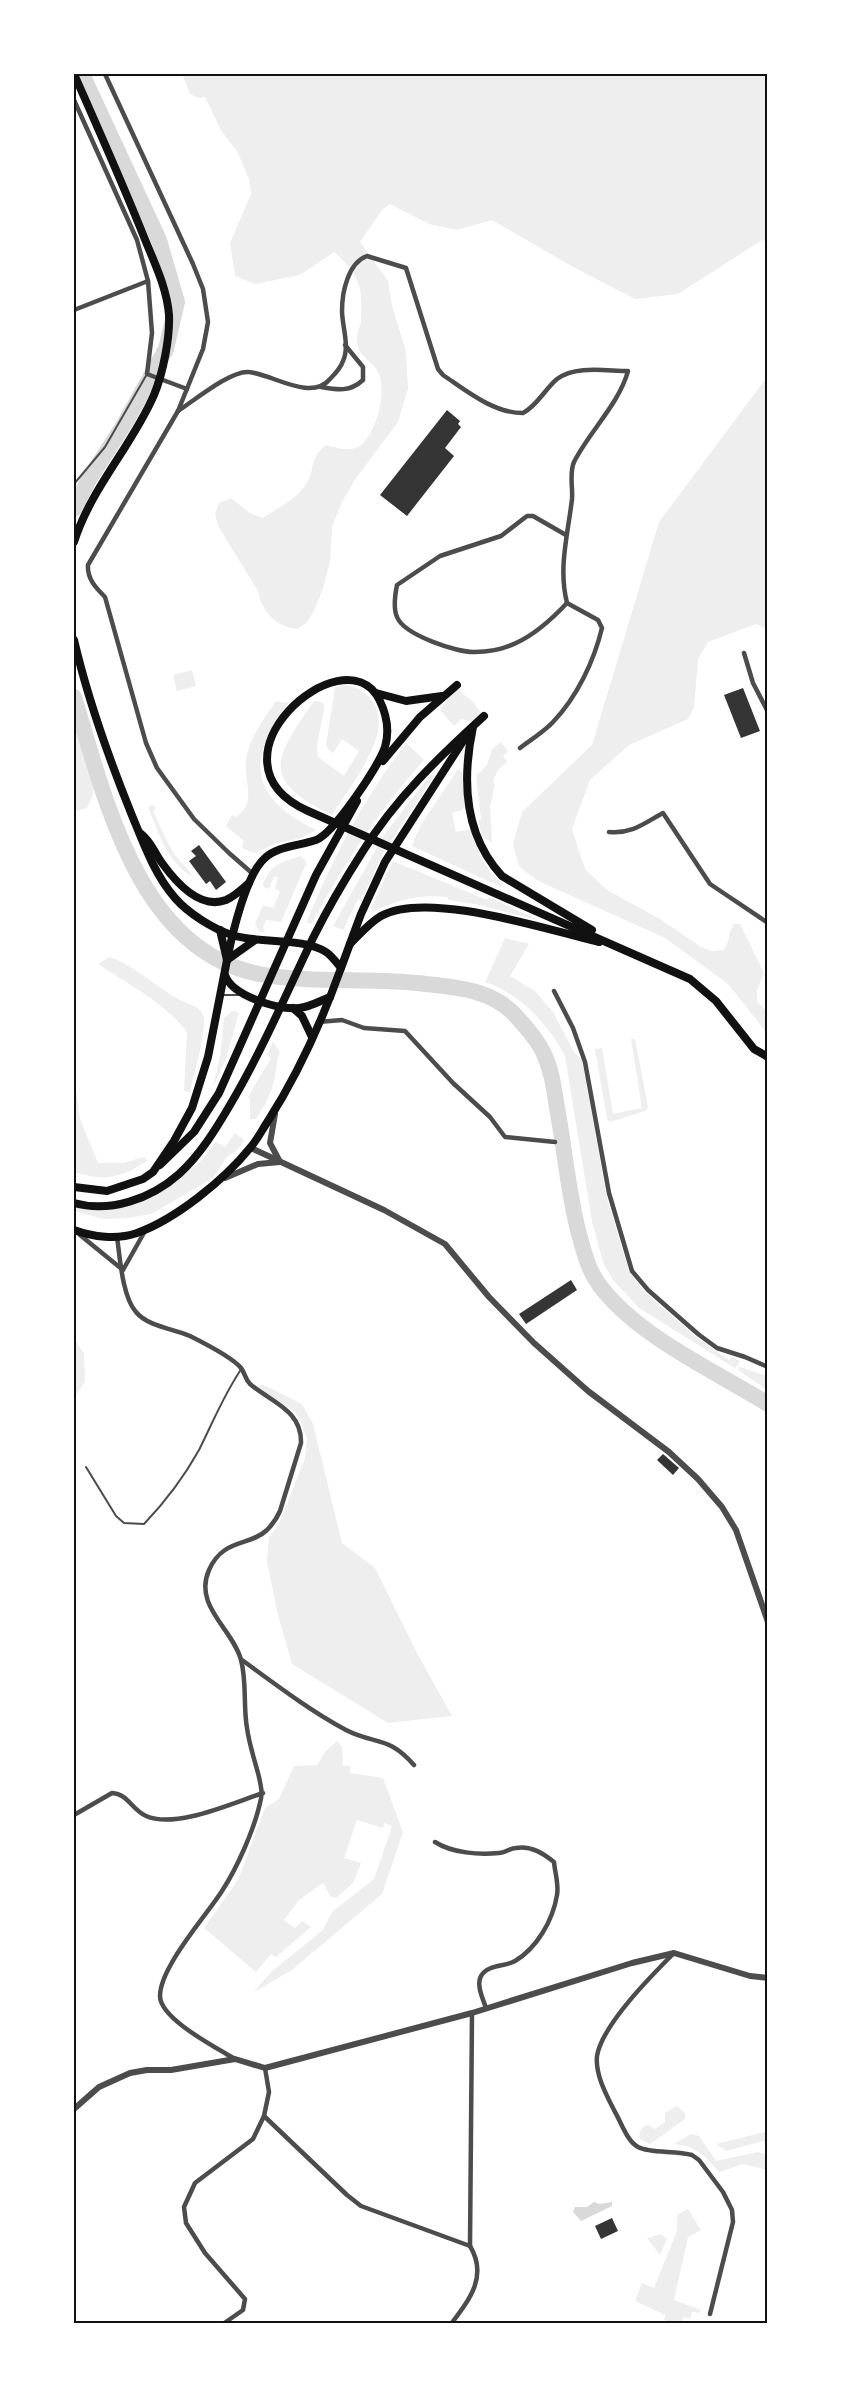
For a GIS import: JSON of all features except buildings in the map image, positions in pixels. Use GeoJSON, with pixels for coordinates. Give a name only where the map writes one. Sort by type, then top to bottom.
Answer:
{"type":"FeatureCollection","features":[{"type":"Feature","properties":{"kind":"highway"},"geometry":{"type":"LineString","coordinates":[[74,74],[116,165],[163,284],[169,315],[164,364],[154,395],[81,519],[74,542]]}},
{"type":"Feature","properties":{"kind":"highway"},"geometry":{"type":"LineString","coordinates":[[74,640],[83,681],[107,754],[154,866],[176,899],[232,936],[255,940],[276,940],[324,950],[341,968],[312,1037],[277,1107],[251,1148],[216,1182],[182,1208],[146,1228],[135,1233],[117,1236],[75,1231]]}},
{"type":"Feature","properties":{"kind":"highway"},"geometry":{"type":"LineString","coordinates":[[74,1187],[107,1191],[143,1179],[153,1172],[174,1141],[192,1108],[201,1085],[227,960],[220,930]]}},
{"type":"Feature","properties":{"kind":"highway"},"geometry":{"type":"LineString","coordinates":[[227,960],[255,940]]}},
{"type":"Feature","properties":{"kind":"highway"},"geometry":{"type":"LineString","coordinates":[[224,974],[227,981],[242,995],[293,1008],[310,1006],[330,997]]}},
{"type":"Feature","properties":{"kind":"highway"},"geometry":{"type":"LineString","coordinates":[[293,1008],[302,1016],[312,1037]]}},
{"type":"Feature","properties":{"kind":"main road"},"geometry":{"type":"LineString","coordinates":[[442,696],[406,700],[376,693],[359,682],[343,680],[329,682],[310,691],[290,710],[276,728],[268,747],[266,763],[271,780],[280,794],[308,811],[690,980],[716,1001],[747,1042],[760,1054],[768,1057]]}},
{"type":"Feature","properties":{"kind":"main road"},"geometry":{"type":"LineString","coordinates":[[227,960],[232,936],[250,882],[265,858],[273,853],[325,836],[368,779],[420,717],[457,685]]}},
{"type":"Feature","properties":{"kind":"main road"},"geometry":{"type":"LineString","coordinates":[[153,1172],[194,1132],[219,1093],[316,875],[383,754],[388,738],[387,719],[376,693]]}},
{"type":"Feature","properties":{"kind":"main road"},"geometry":{"type":"LineString","coordinates":[[74,1203],[95,1206],[117,1205],[149,1194],[181,1173],[218,1125],[268,1035],[314,936],[364,849],[400,797],[484,716]]}},
{"type":"Feature","properties":{"kind":"main road"},"geometry":{"type":"LineString","coordinates":[[473,727],[465,772],[468,805],[490,863],[502,876],[618,947]]}},
{"type":"Feature","properties":{"kind":"main road"},"geometry":{"type":"LineString","coordinates":[[341,968],[385,862],[473,727]]}},
{"type":"Feature","properties":{"kind":"main road"},"geometry":{"type":"LineString","coordinates":[[140,833],[147,838],[175,879],[198,897],[210,901],[225,900],[250,882]]}},
{"type":"Feature","properties":{"kind":"main road"},"geometry":{"type":"LineString","coordinates":[[350,944],[381,916],[416,908],[445,908],[500,918],[618,947]]}},
{"type":"Feature","properties":{"kind":"street"},"geometry":{"type":"LineString","coordinates":[[105,74],[203,289],[208,322],[203,349],[178,411],[88,565],[87,573],[92,584],[105,597],[146,743],[157,768],[194,819],[253,874]]}},
{"type":"Feature","properties":{"kind":"street"},"geometry":{"type":"LineString","coordinates":[[74,100],[137,240],[148,280],[152,333],[147,374],[188,389]]}},
{"type":"Feature","properties":{"kind":"street"},"geometry":{"type":"LineString","coordinates":[[321,387],[330,380],[344,360],[342,310],[344,292],[354,264],[367,256],[406,267],[438,369],[443,375],[490,405],[502,410],[523,413],[558,379],[567,374],[578,371],[628,371],[599,424],[574,463],[571,477],[572,496],[562,576],[567,603],[597,620],[602,628],[596,653],[568,703],[552,723],[520,748]]}},
{"type":"Feature","properties":{"kind":"street"},"geometry":{"type":"LineString","coordinates":[[74,310],[148,280]]}},
{"type":"Feature","properties":{"kind":"street"},"geometry":{"type":"LineString","coordinates":[[178,411],[238,372],[251,372],[311,389],[321,387],[343,391],[356,386],[363,380],[363,367],[345,345]]}},
{"type":"Feature","properties":{"kind":"street"},"geometry":{"type":"LineString","coordinates":[[566,535],[533,516],[526,516],[501,536],[440,556],[397,585],[394,601],[397,618],[404,627],[442,645],[473,652],[514,644],[530,636],[551,620],[567,603]]}},
{"type":"Feature","properties":{"kind":"street"},"geometry":{"type":"LineString","coordinates":[[744,653],[753,683],[768,712]]}},
{"type":"Feature","properties":{"kind":"street"},"geometry":{"type":"LineString","coordinates":[[609,832],[630,831],[663,813],[710,884],[768,923]]}},
{"type":"Feature","properties":{"kind":"street"},"geometry":{"type":"LineString","coordinates":[[554,991],[573,1028],[585,1062],[609,1193],[632,1270],[648,1290],[717,1348],[768,1367]]}},
{"type":"Feature","properties":{"kind":"street"},"geometry":{"type":"LineString","coordinates":[[318,1022],[342,1020],[364,1028],[405,1031],[453,1083],[490,1117],[505,1137],[555,1142]]}},
{"type":"Feature","properties":{"kind":"street"},"geometry":{"type":"LineString","coordinates":[[277,1107],[270,1143],[280,1162]]}},
{"type":"Feature","properties":{"kind":"street"},"geometry":{"type":"LineString","coordinates":[[251,1148],[384,1210],[444,1244],[489,1297],[534,1343],[588,1391],[669,1452],[698,1479],[722,1507],[736,1530],[765,1605],[768,1622]]}},
{"type":"Feature","properties":{"kind":"street"},"geometry":{"type":"LineString","coordinates":[[216,1182],[248,1167],[280,1162]]}},
{"type":"Feature","properties":{"kind":"street"},"geometry":{"type":"LineString","coordinates":[[123,1270],[146,1228]]}},
{"type":"Feature","properties":{"kind":"street"},"geometry":{"type":"LineString","coordinates":[[75,1231],[123,1270]]}},
{"type":"Feature","properties":{"kind":"street"},"geometry":{"type":"LineString","coordinates":[[117,1236],[128,1296],[136,1312],[147,1320],[191,1337],[242,1368],[248,1383],[288,1410],[301,1432],[297,1454],[276,1519],[266,1531],[231,1545],[219,1556],[210,1568],[204,1583],[207,1601],[241,1659],[347,1731],[389,1743],[405,1754],[414,1765]]}},
{"type":"Feature","properties":{"kind":"street"},"geometry":{"type":"LineString","coordinates":[[241,1659],[247,1729],[263,1793],[256,1817],[224,1888],[163,1979],[160,1997],[162,2005],[171,2015],[198,2037],[235,2059],[265,2068],[472,2013],[632,1963],[674,1953],[750,1976],[768,1978]]}},
{"type":"Feature","properties":{"kind":"street"},"geometry":{"type":"LineString","coordinates":[[74,1815],[112,1793],[119,1793],[143,1815],[164,1819],[196,1814],[263,1793]]}},
{"type":"Feature","properties":{"kind":"street"},"geometry":{"type":"LineString","coordinates":[[435,1842],[444,1848],[476,1853],[501,1853],[517,1847],[540,1852],[554,1862],[558,1893],[548,1924],[528,1950],[514,1962],[489,1968],[481,1976],[480,1989],[486,2008]]}},
{"type":"Feature","properties":{"kind":"street"},"geometry":{"type":"LineString","coordinates":[[674,1953],[621,2012],[601,2045],[597,2056],[598,2069],[607,2096],[631,2141],[638,2147],[692,2155],[699,2160],[729,2202],[733,2222],[710,2314]]}},
{"type":"Feature","properties":{"kind":"street"},"geometry":{"type":"LineString","coordinates":[[451,2324],[470,2297],[479,2277],[477,2258],[470,2246],[472,2013]]}},
{"type":"Feature","properties":{"kind":"street"},"geometry":{"type":"LineString","coordinates":[[74,2109],[99,2087],[130,2073],[171,2070],[235,2059]]}},
{"type":"Feature","properties":{"kind":"street"},"geometry":{"type":"LineString","coordinates":[[223,2324],[243,2310],[245,2299],[205,2253],[186,2223],[184,2207],[195,2183],[253,2139],[264,2116],[269,2092],[265,2068]]}},
{"type":"Feature","properties":{"kind":"street"},"geometry":{"type":"LineString","coordinates":[[264,2116],[347,2195],[362,2206],[470,2246]]}},
{"type":"Feature","properties":{"kind":"lane"},"geometry":{"type":"LineString","coordinates":[[74,484],[105,447],[147,374]]}},
{"type":"Feature","properties":{"kind":"lane"},"geometry":{"type":"LineString","coordinates":[[220,995],[242,995]]}},
{"type":"Feature","properties":{"kind":"lane"},"geometry":{"type":"LineString","coordinates":[[86,1467],[116,1516],[124,1523],[144,1524],[163,1504],[198,1451],[226,1391],[242,1368]]}},
{"type":"Feature","properties":{"kind":"shaded area"},"geometry":{"type":"Polygon","coordinates":[[[182,74],[767,74],[767,242],[762,240],[678,294],[635,299],[575,268],[492,220],[457,230],[429,224],[390,204],[382,210],[360,242],[388,281],[392,305],[406,352],[408,389],[398,422],[354,481],[341,504],[332,527],[330,562],[314,611],[307,622],[298,629],[290,628],[277,622],[263,606],[258,591],[218,526],[215,514],[219,503],[231,498],[250,513],[263,518],[291,500],[305,486],[314,460],[326,445],[353,449],[367,439],[379,410],[381,380],[378,372],[358,348],[361,298],[358,282],[349,267],[334,252],[300,275],[255,284],[235,276],[230,243],[251,194],[249,179],[237,151],[222,132],[205,97],[198,98],[190,94],[182,74]]]}},
{"type":"Feature","properties":{"kind":"shaded area"},"geometry":{"type":"Polygon","coordinates":[[[767,377],[767,629],[756,624],[708,642],[698,659],[694,708],[688,719],[629,745],[590,780],[572,829],[585,869],[607,890],[660,919],[701,947],[712,951],[724,950],[734,924],[740,924],[764,973],[757,991],[757,1001],[767,1012],[767,1033],[728,984],[665,938],[536,880],[519,866],[513,844],[522,812],[592,745],[659,522],[767,377]]]}},
{"type":"Feature","properties":{"kind":"shaded area"},"geometry":{"type":"Polygon","coordinates":[[[192,670],[196,686],[177,691],[173,675],[192,670]]]}},
{"type":"Feature","properties":{"kind":"shaded area"},"geometry":{"type":"Polygon","coordinates":[[[346,685],[361,690],[373,702],[378,715],[378,729],[367,760],[332,815],[292,790],[283,778],[281,766],[283,752],[290,737],[314,701],[318,701],[324,704],[324,709],[317,746],[318,757],[344,776],[359,751],[342,739],[333,753],[326,745],[335,687],[346,685]]]}},
{"type":"Feature","properties":{"kind":"shaded area"},"geometry":{"type":"Polygon","coordinates":[[[455,688],[472,701],[484,716],[476,724],[462,719],[454,726],[440,710],[455,688]]]}},
{"type":"Feature","properties":{"kind":"shaded area"},"geometry":{"type":"Polygon","coordinates":[[[276,701],[284,703],[290,701],[266,741],[261,758],[261,774],[266,790],[277,804],[316,830],[301,838],[275,844],[254,853],[242,848],[244,841],[226,826],[232,815],[236,817],[246,805],[248,791],[246,760],[250,744],[276,701]]]}},
{"type":"Feature","properties":{"kind":"shaded area"},"geometry":{"type":"Polygon","coordinates":[[[74,727],[90,756],[94,786],[87,808],[74,812],[74,727]]]}},
{"type":"Feature","properties":{"kind":"shaded area"},"geometry":{"type":"Polygon","coordinates":[[[501,742],[508,751],[503,756],[507,762],[498,770],[493,781],[495,785],[490,806],[492,842],[482,837],[478,820],[481,819],[476,776],[487,765],[492,749],[501,742]]]}},
{"type":"Feature","properties":{"kind":"shaded area"},"geometry":{"type":"Polygon","coordinates":[[[406,743],[424,760],[377,818],[312,923],[309,924],[307,921],[317,896],[350,829],[406,743]]]}},
{"type":"Feature","properties":{"kind":"shaded area"},"geometry":{"type":"Polygon","coordinates":[[[458,769],[462,773],[465,806],[462,810],[452,813],[456,832],[471,829],[482,860],[503,884],[501,887],[412,846],[420,826],[458,769]]]}},
{"type":"Feature","properties":{"kind":"shaded area"},"geometry":{"type":"Polygon","coordinates":[[[431,774],[434,776],[383,853],[361,901],[358,899],[343,930],[333,926],[384,835],[431,774]]]}},
{"type":"Feature","properties":{"kind":"shaded area"},"geometry":{"type":"Polygon","coordinates":[[[153,805],[156,808],[153,811],[175,855],[193,877],[170,856],[148,807],[153,805]]]}},
{"type":"Feature","properties":{"kind":"shaded area"},"geometry":{"type":"Polygon","coordinates":[[[300,856],[306,864],[281,922],[266,920],[263,928],[265,933],[259,931],[255,924],[263,905],[273,908],[280,892],[275,888],[278,878],[274,876],[269,889],[264,887],[263,883],[270,871],[278,865],[300,856]]]}},
{"type":"Feature","properties":{"kind":"shaded area"},"geometry":{"type":"Polygon","coordinates":[[[393,861],[487,900],[489,897],[540,921],[438,896],[409,898],[373,912],[371,908],[393,861]]]}},
{"type":"Feature","properties":{"kind":"shaded area"},"geometry":{"type":"Polygon","coordinates":[[[505,938],[529,944],[510,976],[535,991],[553,1012],[574,1052],[582,1060],[607,1199],[629,1271],[643,1290],[696,1337],[729,1360],[731,1357],[740,1361],[735,1368],[639,1308],[613,1280],[603,1262],[592,1222],[565,1056],[550,1032],[532,1011],[510,994],[485,982],[505,938]]]}},
{"type":"Feature","properties":{"kind":"shaded area"},"geometry":{"type":"Polygon","coordinates":[[[109,957],[118,960],[183,1002],[196,1007],[203,1015],[204,1030],[190,1092],[184,1091],[187,1032],[157,1003],[98,964],[109,957]]]}},
{"type":"Feature","properties":{"kind":"shaded area"},"geometry":{"type":"Polygon","coordinates":[[[232,1011],[239,1012],[226,1059],[213,1087],[220,1057],[224,1018],[232,1011]]]}},
{"type":"Feature","properties":{"kind":"shaded area"},"geometry":{"type":"Polygon","coordinates":[[[631,1039],[635,1039],[648,1107],[645,1111],[610,1122],[607,1119],[595,1049],[602,1048],[613,1114],[642,1108],[631,1039]]]}},
{"type":"Feature","properties":{"kind":"shaded area"},"geometry":{"type":"Polygon","coordinates":[[[273,1042],[280,1052],[274,1081],[256,1119],[250,1119],[250,1099],[248,1097],[271,1058],[267,1055],[273,1042]]]}},
{"type":"Feature","properties":{"kind":"shaded area"},"geometry":{"type":"Polygon","coordinates":[[[74,1074],[80,1119],[98,1163],[123,1163],[144,1157],[147,1161],[112,1177],[94,1177],[74,1172],[74,1074]]]}},
{"type":"Feature","properties":{"kind":"shaded area"},"geometry":{"type":"Polygon","coordinates":[[[235,1133],[244,1140],[238,1149],[226,1158],[213,1178],[151,1214],[104,1219],[74,1211],[74,1204],[91,1208],[161,1191],[199,1163],[216,1142],[225,1147],[235,1133]]]}},
{"type":"Feature","properties":{"kind":"shaded area"},"geometry":{"type":"Polygon","coordinates":[[[74,1338],[84,1354],[85,1381],[74,1399],[74,1338]]]}},
{"type":"Feature","properties":{"kind":"shaded area"},"geometry":{"type":"Polygon","coordinates":[[[740,1367],[767,1376],[767,1390],[738,1370],[740,1367]]]}},
{"type":"Feature","properties":{"kind":"shaded area"},"geometry":{"type":"Polygon","coordinates":[[[262,1384],[302,1404],[313,1424],[342,1543],[375,1568],[418,1655],[452,1716],[388,1723],[292,1664],[278,1615],[267,1563],[269,1537],[279,1524],[305,1458],[307,1439],[295,1412],[259,1388],[262,1384]]]}},
{"type":"Feature","properties":{"kind":"shaded area"},"geometry":{"type":"Polygon","coordinates":[[[337,1741],[342,1746],[343,1766],[350,1766],[350,1773],[383,1778],[403,1832],[382,1894],[292,1970],[254,1992],[271,1972],[323,1930],[332,1912],[374,1879],[392,1826],[384,1823],[383,1828],[357,1820],[344,1858],[361,1863],[353,1883],[336,1898],[331,1897],[323,1883],[299,1900],[284,1920],[295,1928],[302,1921],[311,1927],[276,1957],[271,1954],[256,1972],[204,1928],[238,1880],[265,1808],[279,1799],[294,1766],[317,1765],[325,1752],[337,1741]]]}},
{"type":"Feature","properties":{"kind":"shaded area"},"geometry":{"type":"Polygon","coordinates":[[[677,2106],[685,2113],[685,2119],[650,2144],[640,2139],[640,2132],[644,2127],[648,2125],[655,2129],[665,2122],[665,2113],[677,2106]]]}},
{"type":"Feature","properties":{"kind":"shaded area"},"geometry":{"type":"Polygon","coordinates":[[[765,2132],[767,2143],[764,2141],[726,2151],[716,2144],[765,2132]]]}},
{"type":"Feature","properties":{"kind":"shaded area"},"geometry":{"type":"Polygon","coordinates":[[[691,2134],[699,2136],[716,2161],[758,2152],[767,2155],[767,2170],[743,2164],[720,2172],[699,2152],[674,2144],[691,2134]]]}},
{"type":"Feature","properties":{"kind":"shaded area"},"geometry":{"type":"Polygon","coordinates":[[[594,2202],[599,2204],[612,2202],[612,2206],[581,2221],[573,2212],[575,2207],[587,2207],[594,2202]]]}},
{"type":"Feature","properties":{"kind":"shaded area"},"geometry":{"type":"Polygon","coordinates":[[[688,2209],[701,2230],[688,2237],[674,2300],[701,2310],[700,2313],[692,2312],[690,2319],[683,2317],[682,2323],[672,2323],[664,2320],[665,2315],[635,2301],[642,2283],[654,2288],[677,2231],[677,2215],[688,2209]]]}},
{"type":"Feature","properties":{"kind":"shaded area"},"geometry":{"type":"Polygon","coordinates":[[[661,2234],[667,2239],[660,2255],[647,2238],[661,2234]]]}},
{"type":"Feature","properties":{"kind":"waterway"},"geometry":{"type":"LineString","coordinates":[[74,509],[88,481],[125,423],[166,349],[177,302],[159,240],[82,74]]}},
{"type":"Feature","properties":{"kind":"waterway"},"geometry":{"type":"LineString","coordinates":[[74,697],[114,823],[133,864],[155,902],[183,935],[218,959],[259,974],[301,979],[405,982],[449,987],[484,995],[505,1006],[514,1014],[538,1043],[549,1067],[575,1219],[592,1274],[616,1304],[656,1337],[768,1404]]}}]}
